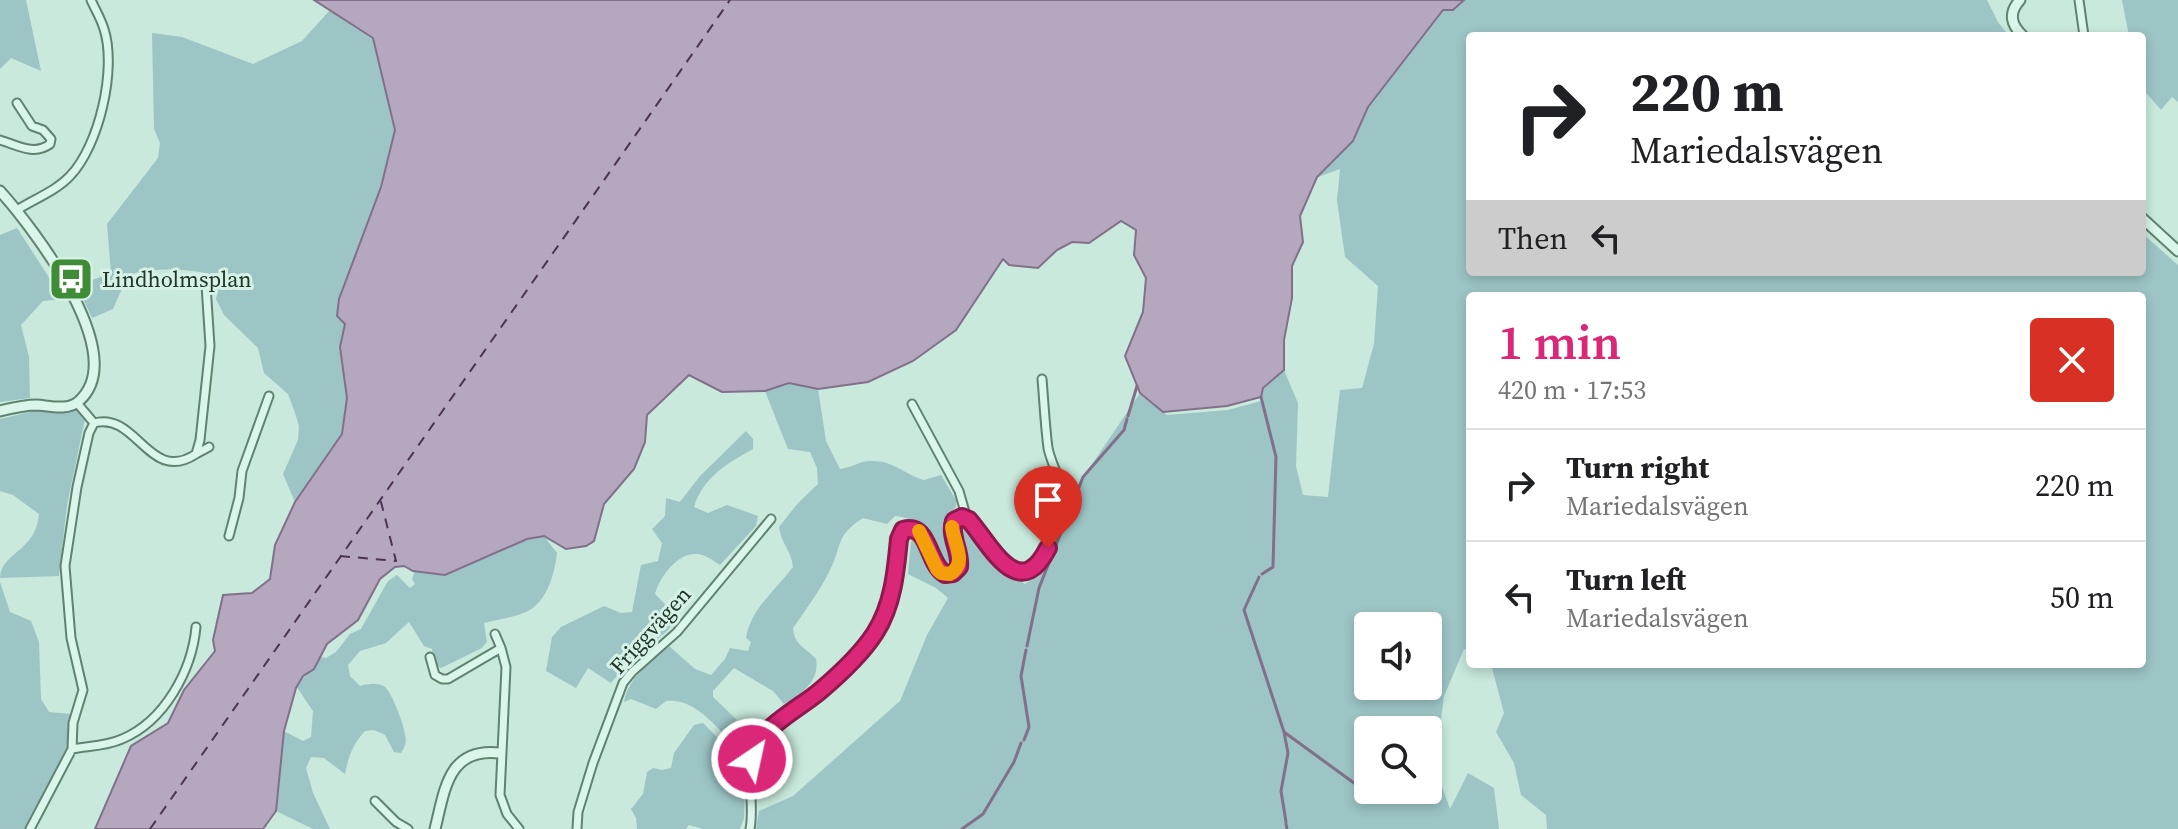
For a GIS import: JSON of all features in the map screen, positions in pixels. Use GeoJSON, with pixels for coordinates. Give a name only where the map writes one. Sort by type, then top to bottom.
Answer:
{"type":"FeatureCollection","features":[{"type":"Feature","properties":{"kind":"street"},"geometry":{"type":"LineString","coordinates":[[17,210],[71,175],[83,159],[97,129],[106,91],[107,44],[91,0]]}},
{"type":"Feature","properties":{"kind":"street"},"geometry":{"type":"LineString","coordinates":[[2019,32],[2013,25],[2012,15],[2020,0]]}},
{"type":"Feature","properties":{"kind":"street"},"geometry":{"type":"LineString","coordinates":[[2079,0],[2083,32]]}},
{"type":"Feature","properties":{"kind":"street"},"geometry":{"type":"LineString","coordinates":[[0,140],[31,150],[43,149],[50,144],[47,133],[32,126],[17,103]]}},
{"type":"Feature","properties":{"kind":"street"},"geometry":{"type":"LineString","coordinates":[[0,191],[38,236],[57,266],[89,334],[95,367],[88,391],[77,403],[62,407],[23,406],[0,411]]}},
{"type":"Feature","properties":{"kind":"street"},"geometry":{"type":"LineString","coordinates":[[2146,222],[2178,251]]}},
{"type":"Feature","properties":{"kind":"street"},"geometry":{"type":"LineString","coordinates":[[196,454],[210,346],[206,285]]}},
{"type":"Feature","properties":{"kind":"street"},"geometry":{"type":"LineString","coordinates":[[912,404],[959,491],[967,519],[1000,560],[1014,571],[1029,570],[1044,557],[1060,510],[1062,493],[1048,448],[1042,379]]}},
{"type":"Feature","properties":{"kind":"street"},"geometry":{"type":"LineString","coordinates":[[229,536],[242,471],[269,396]]}},
{"type":"Feature","properties":{"kind":"street"},"geometry":{"type":"LineString","coordinates":[[77,403],[94,423]]}},
{"type":"Feature","properties":{"kind":"street"},"geometry":{"type":"LineString","coordinates":[[30,829],[72,749],[73,723],[83,690],[71,638],[65,566],[89,433],[94,423],[100,421],[124,427],[154,455],[181,462],[209,447]]}},
{"type":"Feature","properties":{"kind":"street"},"geometry":{"type":"LineString","coordinates":[[750,829],[754,749],[777,724],[846,667],[873,637],[890,599],[903,530],[913,528],[920,532],[937,569],[950,574],[958,569],[960,562],[953,524],[959,517],[967,519]]}},
{"type":"Feature","properties":{"kind":"street","name":"Friggvägen"},"geometry":{"type":"LineString","coordinates":[[577,829],[578,812],[593,763],[623,683],[677,632],[771,519]]}},
{"type":"Feature","properties":{"kind":"street"},"geometry":{"type":"LineString","coordinates":[[72,749],[123,739],[161,708],[172,697],[194,647],[196,627]]}},
{"type":"Feature","properties":{"kind":"street"},"geometry":{"type":"LineString","coordinates":[[495,634],[506,667],[500,753],[501,800],[519,829]]}},
{"type":"Feature","properties":{"kind":"street"},"geometry":{"type":"LineString","coordinates":[[430,657],[435,675],[445,680],[501,648]]}},
{"type":"Feature","properties":{"kind":"street"},"geometry":{"type":"LineString","coordinates":[[435,829],[448,779],[455,768],[479,752],[500,753]]}},
{"type":"Feature","properties":{"kind":"street"},"geometry":{"type":"LineString","coordinates":[[375,801],[396,822],[408,829]]}},
{"type":"Feature","properties":{"kind":"shaded area"},"geometry":{"type":"Polygon","coordinates":[[[0,0],[26,0],[41,71],[11,58],[0,69],[0,0]]]}},
{"type":"Feature","properties":{"kind":"shaded area"},"geometry":{"type":"Polygon","coordinates":[[[314,0],[1464,0],[1453,10],[1443,10],[1368,107],[1353,141],[1317,177],[1300,216],[1303,242],[1292,266],[1292,298],[1284,340],[1284,370],[1263,388],[1261,397],[1227,406],[1163,412],[1140,393],[1125,356],[1143,312],[1146,278],[1134,255],[1136,230],[1121,221],[1089,243],[1072,242],[1057,250],[1038,268],[1009,265],[1003,259],[956,330],[913,361],[868,382],[818,389],[789,383],[765,391],[722,392],[689,375],[647,415],[645,442],[634,469],[604,504],[594,541],[586,546],[566,549],[544,536],[527,539],[445,575],[413,571],[404,566],[395,567],[380,579],[358,620],[327,644],[314,669],[303,676],[296,688],[284,731],[276,811],[263,829],[95,829],[131,746],[168,723],[184,690],[215,651],[213,640],[223,595],[252,593],[270,579],[275,545],[295,502],[342,434],[347,398],[340,347],[345,324],[337,316],[339,299],[381,187],[395,130],[373,38],[314,0]]]}},
{"type":"Feature","properties":{"kind":"shaded area"},"geometry":{"type":"Polygon","coordinates":[[[1464,0],[1987,0],[2006,32],[1466,32],[1466,276],[2146,276],[2146,237],[2178,265],[2178,829],[1547,829],[1546,815],[1521,795],[1514,763],[1496,732],[1504,713],[1492,668],[2146,668],[2146,292],[1466,292],[1466,650],[1444,696],[1441,716],[1354,716],[1354,804],[1442,804],[1442,787],[1450,809],[1468,773],[1494,788],[1499,829],[756,829],[759,811],[793,796],[900,701],[927,635],[948,598],[936,588],[908,574],[911,541],[918,538],[935,574],[941,578],[959,576],[964,567],[955,532],[960,525],[973,532],[1002,565],[1025,584],[1041,572],[1070,497],[1140,393],[1167,415],[1228,410],[1261,401],[1262,388],[1284,370],[1298,403],[1296,466],[1303,495],[1328,497],[1340,390],[1362,388],[1374,344],[1378,286],[1345,257],[1337,200],[1340,169],[1318,177],[1353,141],[1368,107],[1443,10],[1453,10],[1464,0]]]}},
{"type":"Feature","properties":{"kind":"shaded area"},"geometry":{"type":"Polygon","coordinates":[[[2122,0],[2178,0],[2178,102],[2172,97],[2161,110],[2146,93],[2146,32],[2128,32],[2122,0]]]}},
{"type":"Feature","properties":{"kind":"shaded area"},"geometry":{"type":"Polygon","coordinates":[[[330,10],[373,38],[395,130],[381,187],[339,299],[345,324],[340,347],[347,398],[342,434],[295,502],[283,474],[298,440],[299,426],[294,410],[288,394],[264,373],[258,348],[224,315],[216,299],[220,282],[218,276],[173,270],[128,275],[113,309],[92,318],[77,286],[111,273],[107,224],[158,158],[160,143],[154,129],[152,33],[182,37],[253,64],[302,41],[330,10]]]}},
{"type":"Feature","properties":{"kind":"shaded area"},"geometry":{"type":"Polygon","coordinates":[[[17,228],[63,299],[43,301],[21,325],[29,357],[30,398],[0,402],[0,235],[17,228]]]}},
{"type":"Feature","properties":{"kind":"shaded area"},"geometry":{"type":"Polygon","coordinates":[[[789,383],[818,389],[826,441],[840,469],[866,461],[878,461],[924,480],[941,475],[956,500],[956,507],[944,525],[952,557],[950,562],[943,567],[939,565],[924,533],[913,521],[895,516],[887,524],[863,518],[844,536],[826,578],[793,628],[798,642],[816,659],[817,667],[808,686],[797,696],[784,704],[773,691],[734,668],[713,691],[713,697],[737,720],[724,734],[698,710],[683,703],[666,701],[656,709],[631,699],[624,702],[635,678],[669,646],[695,669],[711,675],[730,648],[748,651],[751,642],[746,638],[753,617],[793,567],[779,527],[818,484],[817,468],[810,452],[788,449],[765,391],[789,383]]]}},
{"type":"Feature","properties":{"kind":"shaded area"},"geometry":{"type":"Polygon","coordinates":[[[76,408],[85,419],[67,505],[59,576],[0,578],[6,562],[32,536],[39,514],[13,495],[0,491],[0,419],[34,411],[68,411],[76,408]]]}},
{"type":"Feature","properties":{"kind":"shaded area"},"geometry":{"type":"Polygon","coordinates":[[[746,431],[753,439],[753,449],[710,479],[694,507],[708,513],[727,505],[758,516],[756,526],[720,565],[696,554],[682,558],[670,568],[655,594],[676,620],[625,666],[611,683],[588,668],[576,688],[546,671],[552,637],[561,627],[604,606],[621,613],[632,612],[641,565],[658,561],[662,543],[652,529],[665,516],[666,498],[680,502],[700,476],[746,431]]]}},
{"type":"Feature","properties":{"kind":"shaded area"},"geometry":{"type":"Polygon","coordinates":[[[544,536],[557,553],[547,589],[529,610],[484,623],[487,642],[482,648],[441,668],[434,664],[432,649],[424,646],[409,622],[386,643],[360,651],[348,665],[350,676],[360,686],[376,684],[388,690],[404,730],[404,749],[401,753],[394,752],[385,735],[374,730],[365,731],[357,741],[345,774],[324,758],[311,757],[306,768],[313,793],[330,829],[313,829],[276,811],[284,731],[303,741],[311,737],[313,711],[296,686],[319,657],[326,658],[336,652],[350,634],[361,629],[388,581],[397,575],[410,588],[415,584],[412,579],[415,571],[445,575],[511,544],[544,536]]]}},
{"type":"Feature","properties":{"kind":"shaded area"},"geometry":{"type":"Polygon","coordinates":[[[0,582],[10,612],[31,621],[39,642],[41,699],[49,712],[71,714],[68,748],[25,829],[0,829],[0,582]]]}},
{"type":"Feature","properties":{"kind":"shaded area"},"geometry":{"type":"Polygon","coordinates":[[[703,723],[746,766],[744,818],[740,829],[703,829],[689,825],[686,829],[637,829],[631,809],[643,794],[647,772],[653,768],[671,768],[674,753],[694,725],[703,723]]]}},
{"type":"Feature","properties":{"kind":"waterway"},"geometry":{"type":"LineString","coordinates":[[1128,416],[1137,386]]}},
{"type":"Feature","properties":{"kind":"waterway"},"geometry":{"type":"LineString","coordinates":[[1261,397],[1276,457],[1273,567],[1262,574]]}},
{"type":"Feature","properties":{"kind":"waterway"},"geometry":{"type":"LineString","coordinates":[[1027,646],[1039,588],[1083,477],[1124,430],[1127,419]]}},
{"type":"Feature","properties":{"kind":"waterway"},"geometry":{"type":"LineString","coordinates":[[1259,577],[1244,610],[1284,732],[1354,783]]}},
{"type":"Feature","properties":{"kind":"waterway"},"geometry":{"type":"LineString","coordinates":[[1024,740],[1029,727],[1021,676],[1026,650]]}},
{"type":"Feature","properties":{"kind":"waterway"},"geometry":{"type":"LineString","coordinates":[[1284,732],[1288,753],[1281,791],[1286,822]]}},
{"type":"Feature","properties":{"kind":"waterway"},"geometry":{"type":"LineString","coordinates":[[962,829],[983,814],[1014,762],[1021,743]]}},
{"type":"Feature","properties":{"kind":"waterway"},"geometry":{"type":"LineString","coordinates":[[1286,824],[1287,829]]}},
{"type":"Feature","properties":{"kind":"ferry route"},"geometry":{"type":"LineString","coordinates":[[150,829],[730,0]]}},
{"type":"Feature","properties":{"kind":"ferry route"},"geometry":{"type":"LineString","coordinates":[[340,556],[396,561],[380,498]]}},
{"type":"Feature","properties":{"kind":"slow traffic"},"geometry":{"type":"LineString","coordinates":[[919,531],[937,569],[950,574],[958,569],[960,562],[952,527]]}},
{"type":"Feature","properties":{"kind":"place","name":"Lindholmsplan"},"geometry":{"type":"Point","coordinates":[71,279]}},
{"type":"Feature","properties":{"kind":"route"},"geometry":{"type":"LineString","coordinates":[[752,759],[759,741],[846,667],[873,637],[890,599],[903,530],[913,528],[920,532],[937,569],[945,574],[953,573],[959,567],[952,529],[959,517],[969,520],[1000,560],[1014,571],[1031,569],[1044,557],[1048,548]]}}]}
